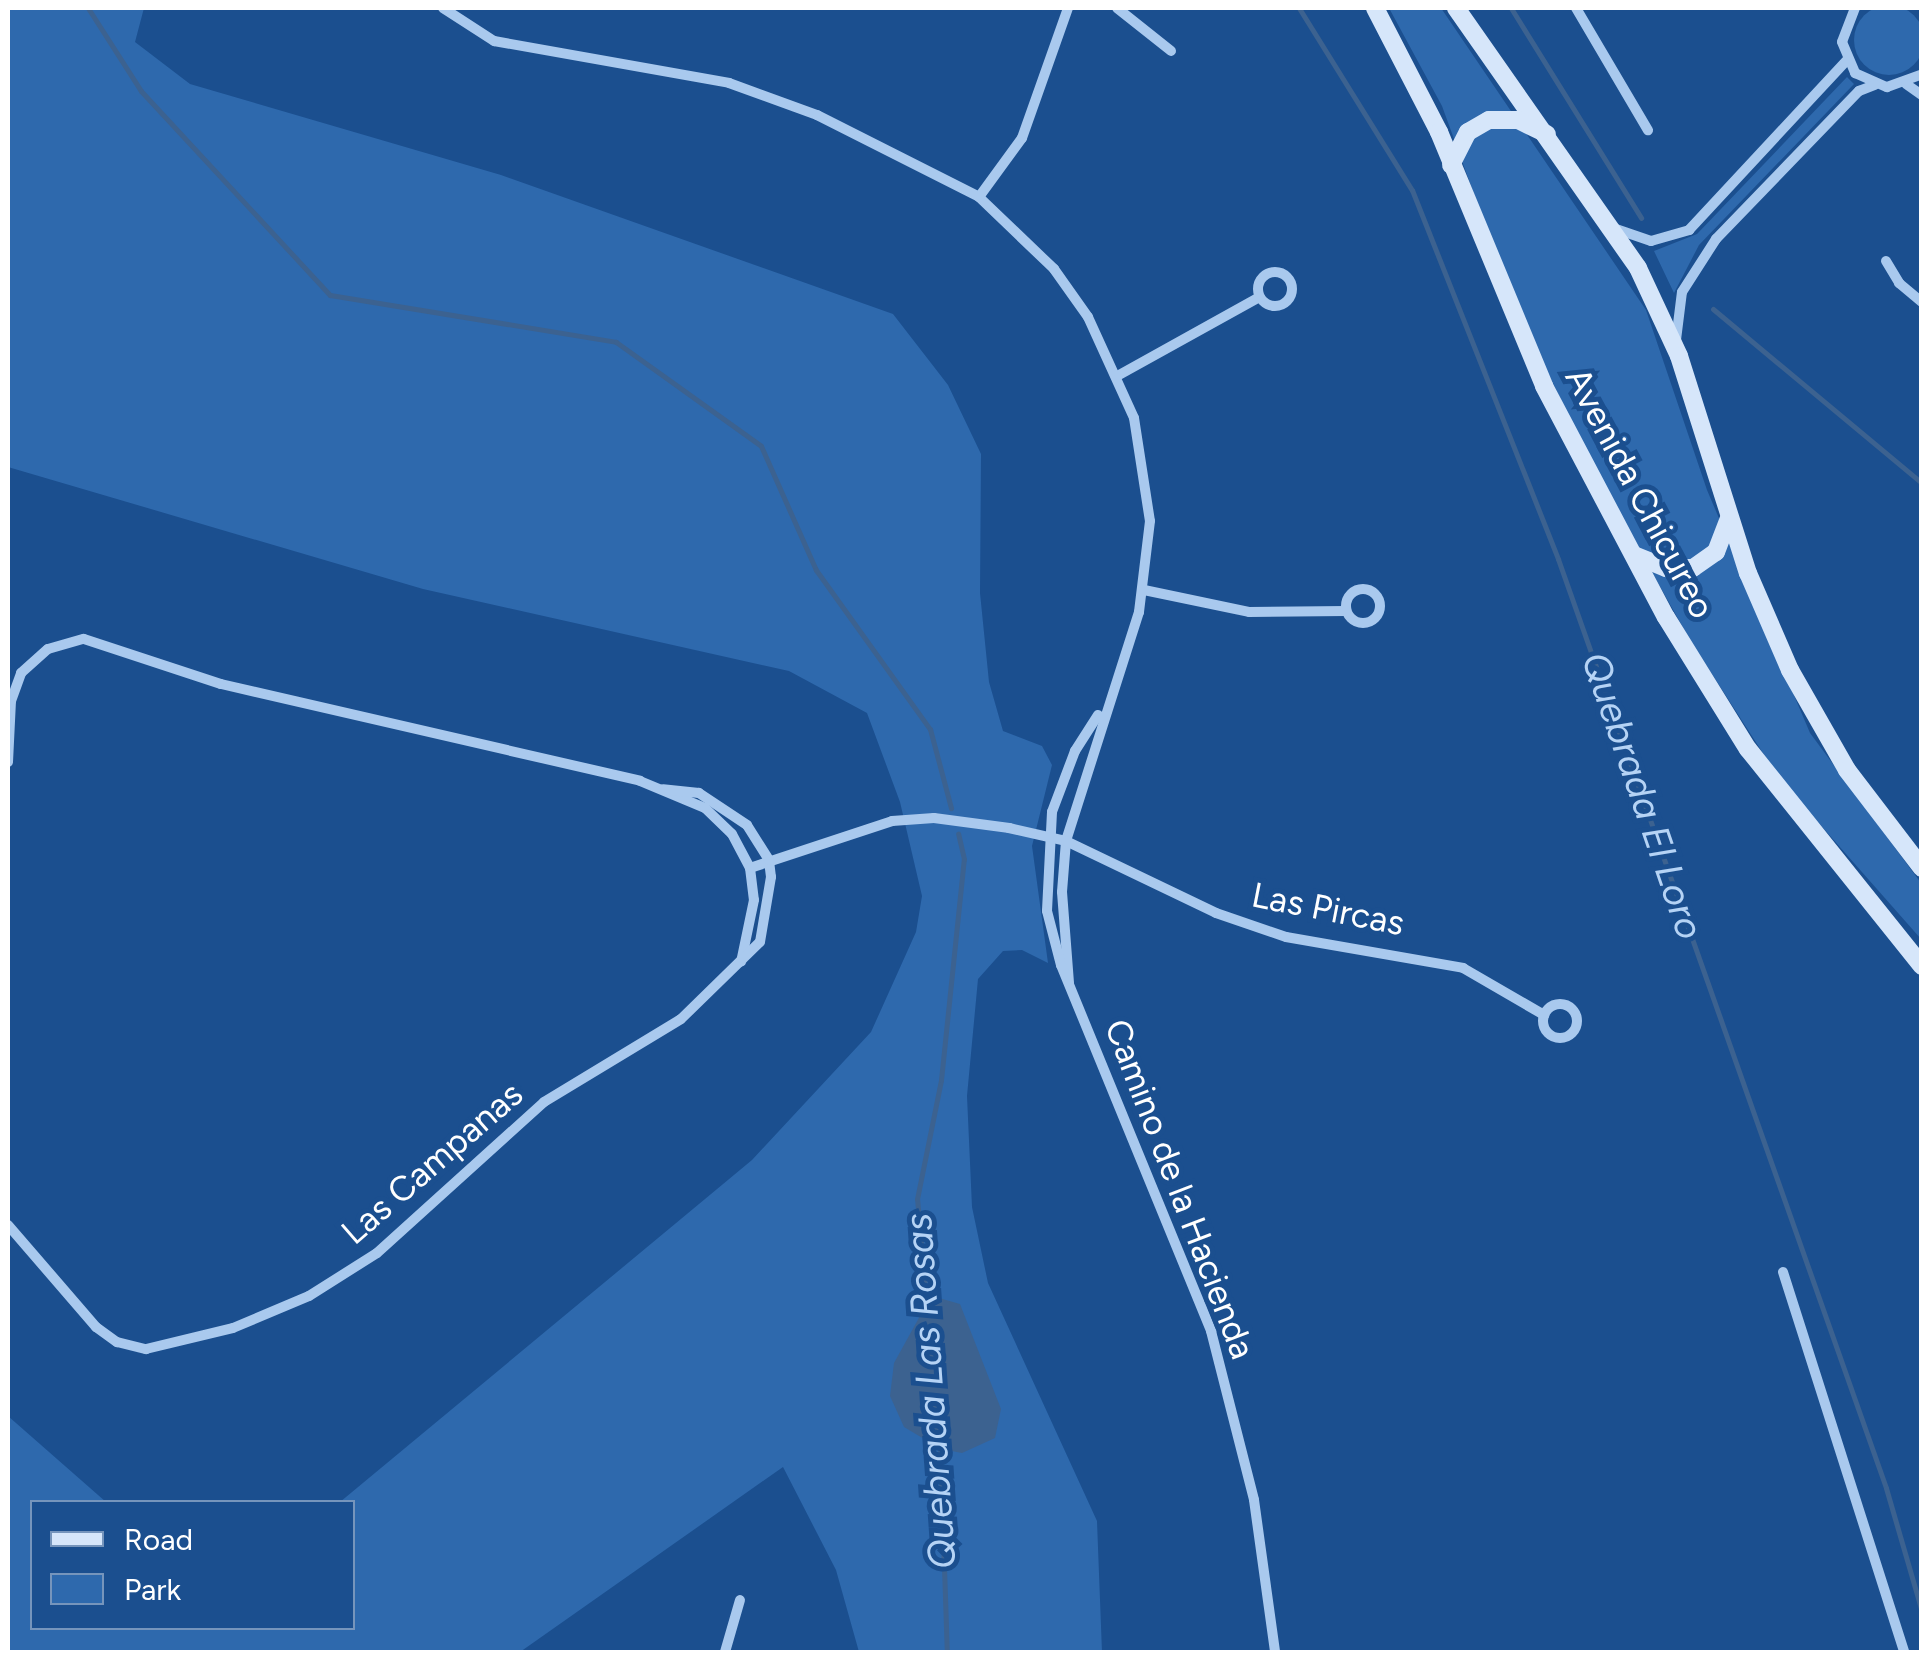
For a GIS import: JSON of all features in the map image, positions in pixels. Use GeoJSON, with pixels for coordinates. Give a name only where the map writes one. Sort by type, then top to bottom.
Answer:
{"type":"FeatureCollection","features":[{"type":"Feature","properties":{"kind":"main road","name":"Avenida Chicureo"},"geometry":{"type":"LineString","coordinates":[[1375,8],[1451,166],[1544,386],[1633,554],[1748,749],[1922,966]]}},
{"type":"Feature","properties":{"kind":"main road","name":"Avenida Chicureo"},"geometry":{"type":"LineString","coordinates":[[1456,8],[1615,228],[1678,356],[1729,518],[1808,704],[1847,770],[1922,868]]}},
{"type":"Feature","properties":{"kind":"main road"},"geometry":{"type":"LineString","coordinates":[[1451,166],[1468,132],[1489,120],[1518,120],[1552,137]]}},
{"type":"Feature","properties":{"kind":"main road"},"geometry":{"type":"LineString","coordinates":[[1633,554],[1666,568],[1693,568],[1716,552],[1729,518]]}},
{"type":"Feature","properties":{"kind":"street","name":"Camino de la Hacienda"},"geometry":{"type":"LineString","coordinates":[[443,8],[494,41],[729,83],[817,115],[979,197],[1054,270],[1119,375],[1143,457],[1150,520],[1144,590],[1066,841],[1062,892],[1070,983]]}},
{"type":"Feature","properties":{"kind":"street"},"geometry":{"type":"LineString","coordinates":[[979,197],[1022,138],[1068,8]]}},
{"type":"Feature","properties":{"kind":"street"},"geometry":{"type":"LineString","coordinates":[[1117,8],[1171,51]]}},
{"type":"Feature","properties":{"kind":"street"},"geometry":{"type":"LineString","coordinates":[[1576,8],[1648,130]]}},
{"type":"Feature","properties":{"kind":"street"},"geometry":{"type":"LineString","coordinates":[[1848,10],[1842,42],[1846,61],[1875,85]]}},
{"type":"Feature","properties":{"kind":"street"},"geometry":{"type":"LineString","coordinates":[[1615,228],[1651,241],[1688,230],[1846,61]]}},
{"type":"Feature","properties":{"kind":"street"},"geometry":{"type":"LineString","coordinates":[[1678,356],[1677,307],[1704,255],[1859,91],[1875,85],[1906,84],[1922,74]]}},
{"type":"Feature","properties":{"kind":"street"},"geometry":{"type":"LineString","coordinates":[[1906,84],[1922,95]]}},
{"type":"Feature","properties":{"kind":"street"},"geometry":{"type":"LineString","coordinates":[[1886,261],[1898,284],[1922,302]]}},
{"type":"Feature","properties":{"kind":"street"},"geometry":{"type":"LineString","coordinates":[[1119,375],[1260,297]]}},
{"type":"Feature","properties":{"kind":"street"},"geometry":{"type":"LineString","coordinates":[[1144,590],[1249,612],[1346,610]]}},
{"type":"Feature","properties":{"kind":"street"},"geometry":{"type":"LineString","coordinates":[[8,762],[10,702],[22,673],[48,649],[84,640],[221,684],[728,806],[769,860]]}},
{"type":"Feature","properties":{"kind":"street","name":"Camino de la Hacienda"},"geometry":{"type":"LineString","coordinates":[[1105,706],[1066,770],[1046,836],[1047,911],[1070,983],[1211,1331],[1254,1500],[1275,1652]]}},
{"type":"Feature","properties":{"kind":"street"},"geometry":{"type":"LineString","coordinates":[[663,789],[704,808],[732,834],[750,868],[754,900],[740,968]]}},
{"type":"Feature","properties":{"kind":"street"},"geometry":{"type":"LineString","coordinates":[[750,868],[892,822],[934,818],[1046,836]]}},
{"type":"Feature","properties":{"kind":"street","name":"Las Pircas"},"geometry":{"type":"LineString","coordinates":[[1046,836],[1066,841],[1216,913],[1286,936],[1464,968],[1544,1015]]}},
{"type":"Feature","properties":{"kind":"street","name":"Las Campanas"},"geometry":{"type":"LineString","coordinates":[[8,1225],[96,1327],[118,1342],[146,1349],[180,1346],[309,1296],[377,1253],[544,1102],[681,1019],[740,968],[760,942],[772,894],[769,860]]}},
{"type":"Feature","properties":{"kind":"street"},"geometry":{"type":"LineString","coordinates":[[1783,1272],[1904,1652]]}},
{"type":"Feature","properties":{"kind":"street"},"geometry":{"type":"LineString","coordinates":[[725,1652],[740,1600]]}},
{"type":"Feature","properties":{"kind":"green space"},"geometry":{"type":"Polygon","coordinates":[[[1889,5],[1914,15],[1924,40],[1914,65],[1889,75],[1864,65],[1854,40],[1864,15],[1889,5]]]}},
{"type":"Feature","properties":{"kind":"green space"},"geometry":{"type":"Polygon","coordinates":[[[8,8],[144,8],[135,42],[190,84],[501,175],[893,314],[948,385],[981,454],[980,593],[989,682],[1003,731],[1042,746],[1052,765],[1032,846],[1048,963],[1022,950],[1003,951],[978,979],[967,1096],[972,1207],[988,1283],[1097,1521],[1102,1652],[859,1652],[836,1570],[783,1467],[520,1652],[8,1652],[8,1416],[104,1500],[30,1500],[30,1630],[355,1630],[355,1500],[342,1500],[752,1160],[871,1032],[916,932],[922,896],[900,802],[867,713],[789,671],[423,589],[8,467],[8,8]]]}},
{"type":"Feature","properties":{"kind":"green space"},"geometry":{"type":"Polygon","coordinates":[[[1389,8],[1441,8],[1646,310],[1707,490],[1810,733],[1921,883],[1921,939],[1779,778],[1690,640],[1598,476],[1513,301],[1442,106],[1389,8]]]}},
{"type":"Feature","properties":{"kind":"green space"},"geometry":{"type":"Polygon","coordinates":[[[1847,77],[1854,84],[1699,245],[1674,293],[1654,251],[1697,234],[1847,77]]]}},
{"type":"Feature","properties":{"kind":"water"},"geometry":{"type":"Polygon","coordinates":[[[939,1298],[960,1304],[1001,1409],[995,1438],[962,1453],[941,1449],[904,1427],[890,1396],[894,1363],[926,1305],[939,1298]]]}},
{"type":"Feature","properties":{"kind":"waterway","name":"Quebrada Las Rosas"},"geometry":{"type":"LineString","coordinates":[[88,8],[141,91],[330,295],[616,342],[761,446],[816,570],[930,729],[951,808]]}},
{"type":"Feature","properties":{"kind":"waterway","name":"Quebrada El Loro"},"geometry":{"type":"LineString","coordinates":[[1299,8],[1412,190],[1558,559],[1886,1488],[1922,1612]]}},
{"type":"Feature","properties":{"kind":"waterway"},"geometry":{"type":"LineString","coordinates":[[1511,8],[1641,218]]}},
{"type":"Feature","properties":{"kind":"waterway"},"geometry":{"type":"LineString","coordinates":[[1713,309],[1922,483]]}},
{"type":"Feature","properties":{"kind":"waterway","name":"Quebrada Las Rosas"},"geometry":{"type":"LineString","coordinates":[[927,1310],[917,1199],[941,1080],[964,859],[958,834]]}},
{"type":"Feature","properties":{"kind":"waterway","name":"Quebrada Las Rosas"},"geometry":{"type":"LineString","coordinates":[[940,1446],[947,1652]]}}]}
